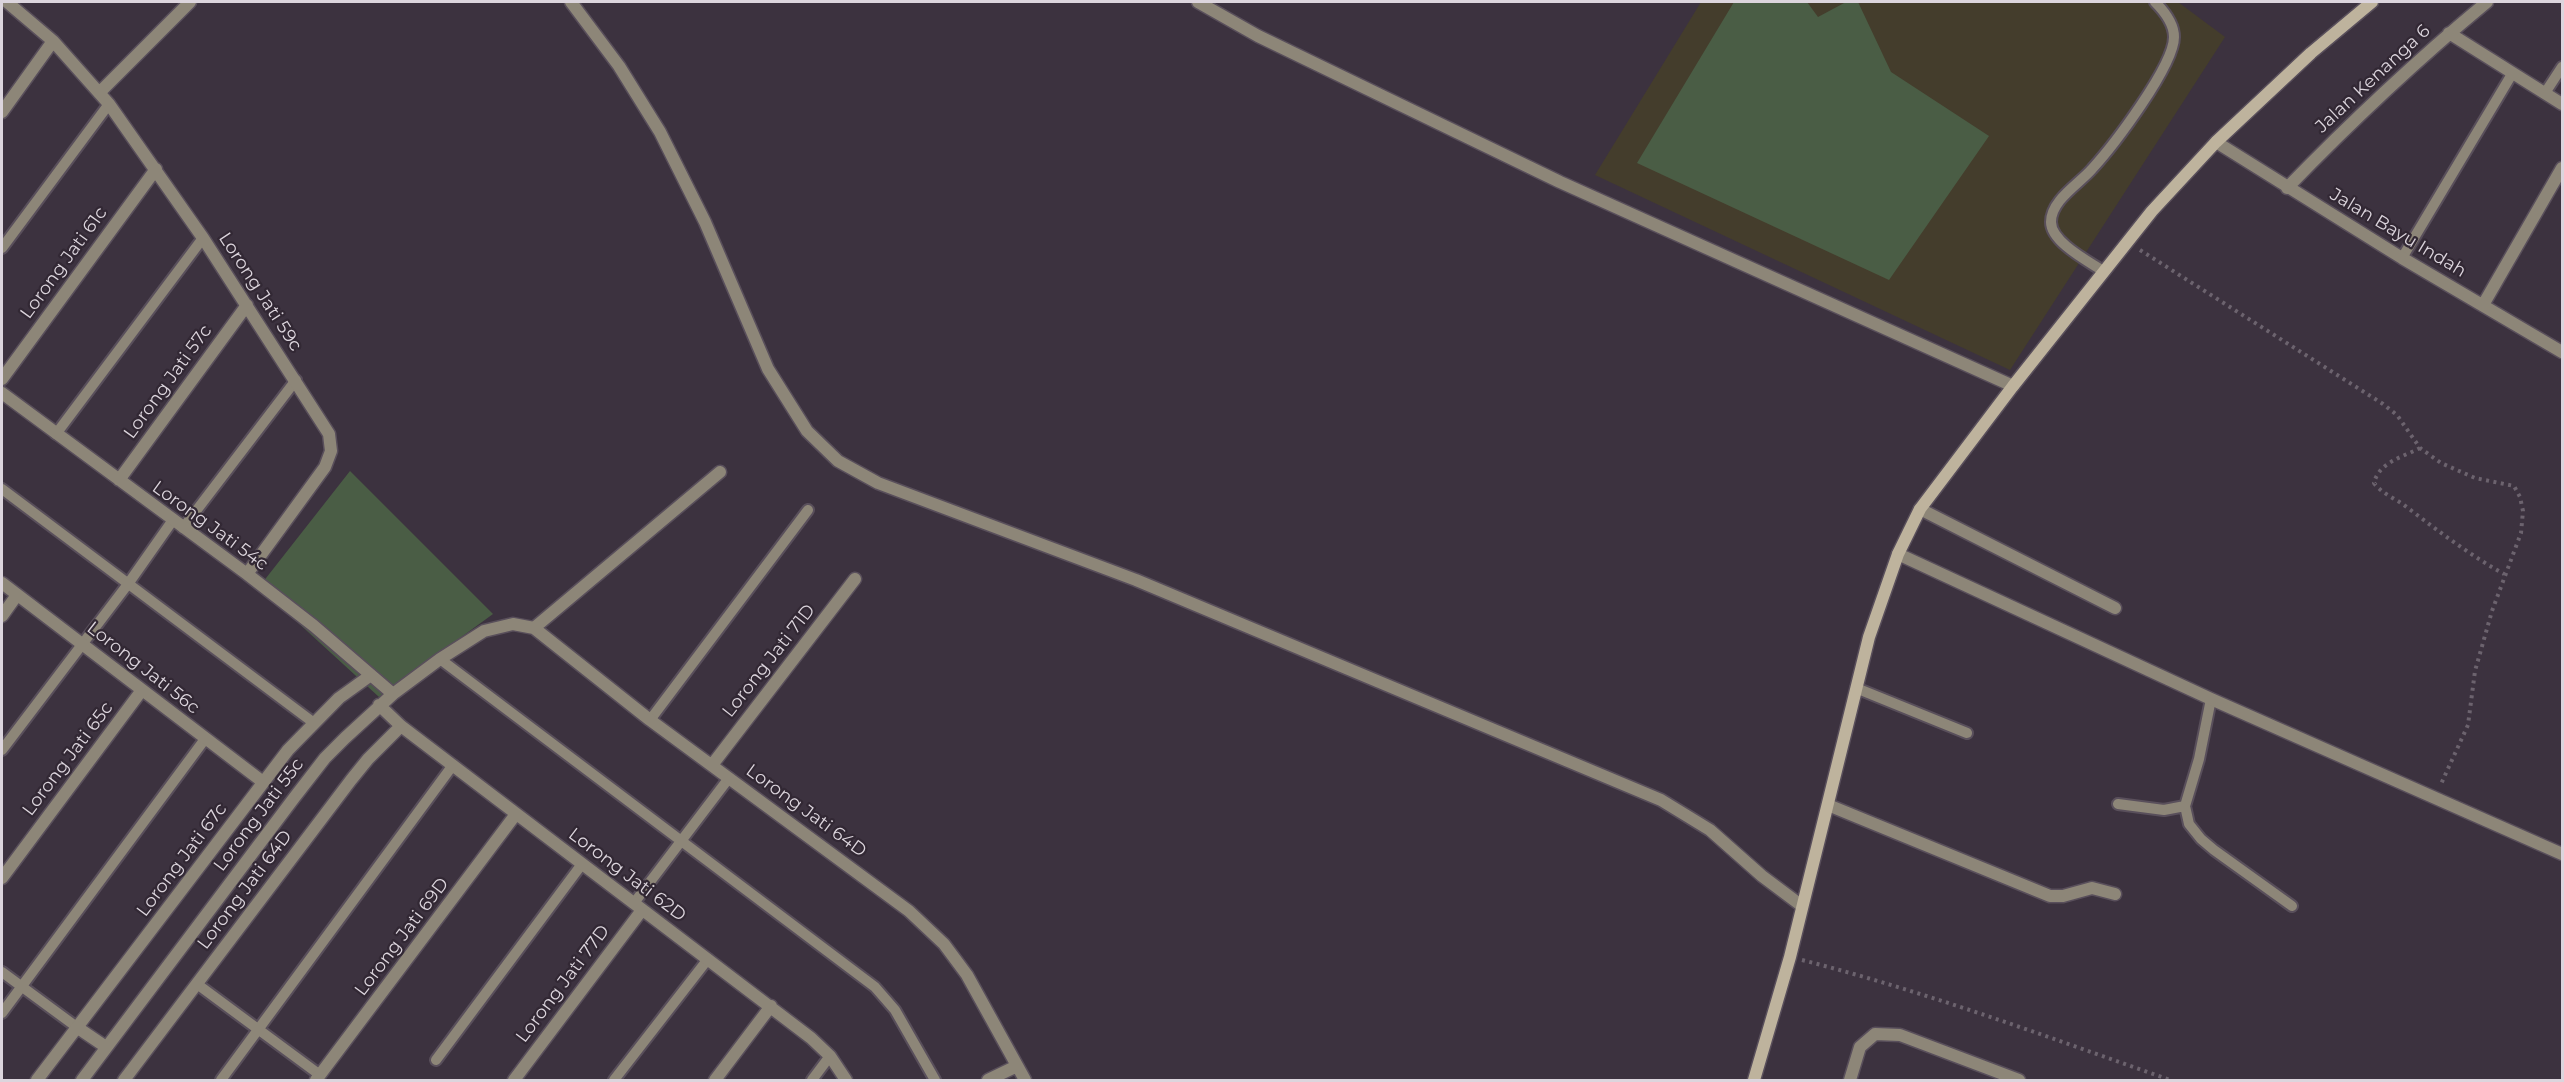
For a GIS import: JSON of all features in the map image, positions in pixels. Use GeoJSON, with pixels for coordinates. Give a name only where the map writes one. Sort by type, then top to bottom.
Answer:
{"type":"FeatureCollection","features":[{"type":"Feature","properties":{"kind":"main road"},"geometry":{"type":"LineString","coordinates":[[1754,1080],[1790,957],[1869,637],[1898,554],[1920,509],[2127,241],[2216,142],[2311,53],[2372,2]]}},
{"type":"Feature","properties":{"kind":"street","name":"Lorong Jati 59c"},"geometry":{"type":"LineString","coordinates":[[7,2],[54,41],[109,104],[203,238],[329,434],[331,451],[325,467],[247,574]]}},
{"type":"Feature","properties":{"kind":"street"},"geometry":{"type":"LineString","coordinates":[[99,93],[190,2]]}},
{"type":"Feature","properties":{"kind":"street"},"geometry":{"type":"LineString","coordinates":[[571,2],[619,66],[660,132],[705,222],[768,369],[807,431],[838,461],[878,483],[1147,584],[1661,800],[1710,830],[1762,876],[1802,906]]}},
{"type":"Feature","properties":{"kind":"street"},"geometry":{"type":"LineString","coordinates":[[1198,2],[1258,36],[1560,182],[2013,386]]}},
{"type":"Feature","properties":{"kind":"street","name":"Jalan Kenanga 6"},"geometry":{"type":"LineString","coordinates":[[2287,188],[2343,130],[2449,33],[2487,2]]}},
{"type":"Feature","properties":{"kind":"street"},"geometry":{"type":"LineString","coordinates":[[2449,33],[2562,104]]}},
{"type":"Feature","properties":{"kind":"street"},"geometry":{"type":"LineString","coordinates":[[3,106],[54,41]]}},
{"type":"Feature","properties":{"kind":"street","name":"Jalan Bayu Indah"},"geometry":{"type":"LineString","coordinates":[[2216,142],[2402,258],[2561,348]]}},
{"type":"Feature","properties":{"kind":"street"},"geometry":{"type":"LineString","coordinates":[[2483,305],[2562,168]]}},
{"type":"Feature","properties":{"kind":"street","name":"Lorong Jati 61c"},"geometry":{"type":"LineString","coordinates":[[2,379],[156,169]]}},
{"type":"Feature","properties":{"kind":"street","name":"Lorong Jati 57c"},"geometry":{"type":"LineString","coordinates":[[119,480],[247,305]]}},
{"type":"Feature","properties":{"kind":"street","name":"Lorong Jati 54c"},"geometry":{"type":"LineString","coordinates":[[2,393],[247,574],[393,694]]}},
{"type":"Feature","properties":{"kind":"street"},"geometry":{"type":"LineString","coordinates":[[534,627],[720,472]]}},
{"type":"Feature","properties":{"kind":"street"},"geometry":{"type":"LineString","coordinates":[[1920,509],[2115,608]]}},
{"type":"Feature","properties":{"kind":"street"},"geometry":{"type":"LineString","coordinates":[[1898,554],[2211,699],[2562,854]]}},
{"type":"Feature","properties":{"kind":"street","name":"Lorong Jati 71D"},"geometry":{"type":"LineString","coordinates":[[712,765],[855,579]]}},
{"type":"Feature","properties":{"kind":"street","name":"Lorong Jati 56c"},"geometry":{"type":"LineString","coordinates":[[2,583],[263,782]]}},
{"type":"Feature","properties":{"kind":"street"},"geometry":{"type":"LineString","coordinates":[[2,616],[17,595]]}},
{"type":"Feature","properties":{"kind":"street","name":"Lorong Jati 55c"},"geometry":{"type":"LineString","coordinates":[[82,1080],[325,758],[379,705],[440,659],[484,631],[513,624],[534,627]]}},
{"type":"Feature","properties":{"kind":"street","name":"Lorong Jati 64D"},"geometry":{"type":"LineString","coordinates":[[534,627],[650,720],[901,905],[944,944],[967,975],[1024,1080]]}},
{"type":"Feature","properties":{"kind":"street","name":"Lorong Jati 67c"},"geometry":{"type":"LineString","coordinates":[[37,1080],[263,782],[339,698],[372,675]]}},
{"type":"Feature","properties":{"kind":"street","name":"Lorong Jati 65c"},"geometry":{"type":"LineString","coordinates":[[2,878],[142,690]]}},
{"type":"Feature","properties":{"kind":"street","name":"Lorong Jati 62D"},"geometry":{"type":"LineString","coordinates":[[379,705],[401,726],[811,1038],[830,1056],[846,1080]]}},
{"type":"Feature","properties":{"kind":"street","name":"Lorong Jati 64D"},"geometry":{"type":"LineString","coordinates":[[124,1080],[362,766],[401,726]]}},
{"type":"Feature","properties":{"kind":"street"},"geometry":{"type":"LineString","coordinates":[[1828,805],[2050,896],[2063,896],[2092,888],[2115,894]]}},
{"type":"Feature","properties":{"kind":"street","name":"Lorong Jati 69D"},"geometry":{"type":"LineString","coordinates":[[318,1078],[516,814]]}},
{"type":"Feature","properties":{"kind":"street","name":"Lorong Jati 77D"},"geometry":{"type":"LineString","coordinates":[[514,1080],[638,906]]}},
{"type":"Feature","properties":{"kind":"street"},"geometry":{"type":"LineString","coordinates":[[715,1080],[771,1006]]}},
{"type":"Feature","properties":{"kind":"street"},"geometry":{"type":"LineString","coordinates":[[78,1028],[106,1047]]}},
{"type":"Feature","properties":{"kind":"street"},"geometry":{"type":"LineString","coordinates":[[1850,1080],[1860,1047],[1875,1034],[1900,1035],[2019,1080]]}},
{"type":"Feature","properties":{"kind":"street"},"geometry":{"type":"LineString","coordinates":[[988,1080],[1017,1066]]}},
{"type":"Feature","properties":{"kind":"lane"},"geometry":{"type":"LineString","coordinates":[[2103,271],[2059,241],[2051,224],[2052,215],[2056,205],[2093,168],[2164,70],[2173,47],[2174,35],[2170,22],[2155,2]]}},
{"type":"Feature","properties":{"kind":"lane"},"geometry":{"type":"LineString","coordinates":[[2545,93],[2562,67]]}},
{"type":"Feature","properties":{"kind":"lane"},"geometry":{"type":"LineString","coordinates":[[2402,258],[2512,74]]}},
{"type":"Feature","properties":{"kind":"lane"},"geometry":{"type":"LineString","coordinates":[[2,248],[109,104]]}},
{"type":"Feature","properties":{"kind":"lane"},"geometry":{"type":"LineString","coordinates":[[56,434],[203,238]]}},
{"type":"Feature","properties":{"kind":"lane"},"geometry":{"type":"LineString","coordinates":[[2,750],[128,584],[296,380]]}},
{"type":"Feature","properties":{"kind":"lane"},"geometry":{"type":"LineString","coordinates":[[2,489],[314,723]]}},
{"type":"Feature","properties":{"kind":"lane"},"geometry":{"type":"LineString","coordinates":[[650,720],[808,510]]}},
{"type":"Feature","properties":{"kind":"lane"},"geometry":{"type":"LineString","coordinates":[[440,659],[875,987],[895,1010],[935,1080]]}},
{"type":"Feature","properties":{"kind":"lane"},"geometry":{"type":"LineString","coordinates":[[1856,688],[1967,733]]}},
{"type":"Feature","properties":{"kind":"lane"},"geometry":{"type":"LineString","coordinates":[[2211,699],[2199,759],[2185,806],[2189,824],[2201,839],[2292,906]]}},
{"type":"Feature","properties":{"kind":"lane"},"geometry":{"type":"LineString","coordinates":[[2,1013],[205,739]]}},
{"type":"Feature","properties":{"kind":"lane"},"geometry":{"type":"LineString","coordinates":[[221,1080],[453,765]]}},
{"type":"Feature","properties":{"kind":"lane"},"geometry":{"type":"LineString","coordinates":[[638,906],[729,778]]}},
{"type":"Feature","properties":{"kind":"lane"},"geometry":{"type":"LineString","coordinates":[[2118,804],[2164,810],[2185,806]]}},
{"type":"Feature","properties":{"kind":"lane"},"geometry":{"type":"LineString","coordinates":[[436,1060],[582,864]]}},
{"type":"Feature","properties":{"kind":"lane"},"geometry":{"type":"LineString","coordinates":[[614,1080],[708,959]]}},
{"type":"Feature","properties":{"kind":"lane"},"geometry":{"type":"LineString","coordinates":[[2,972],[78,1028]]}},
{"type":"Feature","properties":{"kind":"lane"},"geometry":{"type":"LineString","coordinates":[[197,984],[318,1078]]}},
{"type":"Feature","properties":{"kind":"lane"},"geometry":{"type":"LineString","coordinates":[[812,1080],[830,1056]]}},
{"type":"Feature","properties":{"kind":"path"},"geometry":{"type":"LineString","coordinates":[[2127,241],[2383,404],[2397,415],[2420,448],[2441,463],[2475,478],[2514,486],[2520,497],[2523,511],[2521,533],[2504,574],[2475,671],[2468,725],[2433,799]]}},
{"type":"Feature","properties":{"kind":"path"},"geometry":{"type":"LineString","coordinates":[[2420,448],[2383,466],[2376,474],[2374,483],[2471,556],[2504,574]]}},
{"type":"Feature","properties":{"kind":"path"},"geometry":{"type":"LineString","coordinates":[[1790,957],[1870,978],[1977,1012],[2170,1080]]}},
{"type":"Feature","properties":{"kind":"shaded area"},"geometry":{"type":"Polygon","coordinates":[[[1701,2],[2178,2],[2225,37],[2010,370],[1595,175],[1701,2]]]}},
{"type":"Feature","properties":{"kind":"green space"},"geometry":{"type":"Polygon","coordinates":[[[1734,2],[1807,2],[1818,17],[1846,2],[1858,2],[1891,72],[1989,136],[1889,280],[1637,163],[1734,2]]]}},
{"type":"Feature","properties":{"kind":"green space"},"geometry":{"type":"Polygon","coordinates":[[[350,471],[493,614],[379,697],[259,587],[350,471]]]}}]}
